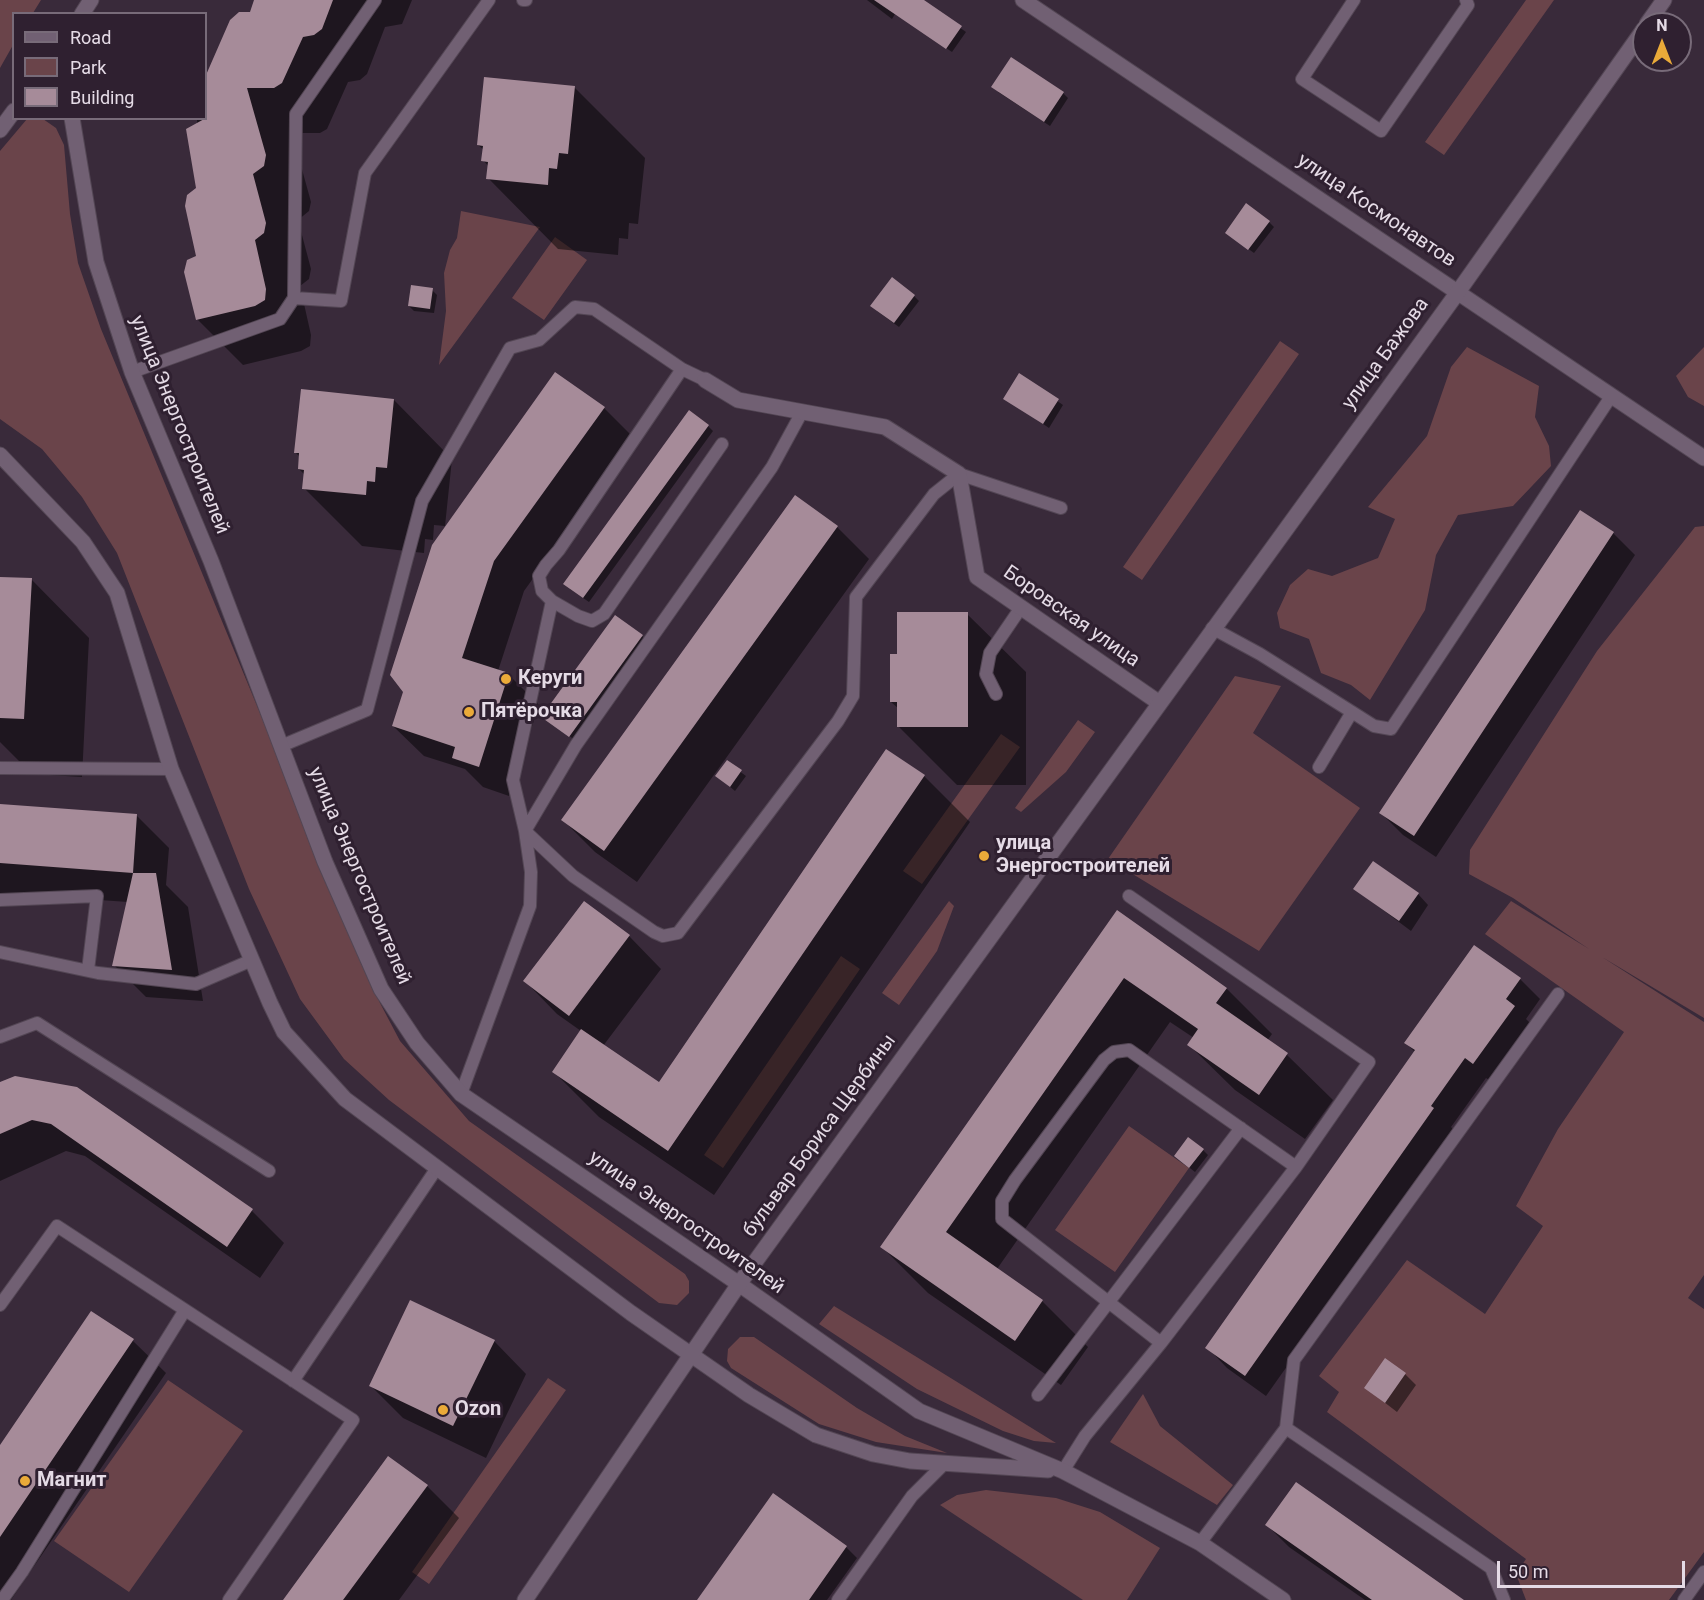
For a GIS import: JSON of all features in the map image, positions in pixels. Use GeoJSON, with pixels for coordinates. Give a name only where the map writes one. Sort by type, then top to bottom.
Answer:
{"type":"FeatureCollection","features":[{"type":"Feature","properties":{"kind":"street","name":"улица Космонавтов"},"geometry":{"type":"LineString","coordinates":[[1023,0],[1704,458]]}},
{"type":"Feature","properties":{"kind":"street","name":"улица Бажова"},"geometry":{"type":"LineString","coordinates":[[1158,702],[1458,292],[1632,46]]}},
{"type":"Feature","properties":{"kind":"street","name":"улица Энергостроителей"},"geometry":{"type":"LineString","coordinates":[[69,122],[96,262],[132,372],[211,561],[325,862],[381,989],[417,1043],[461,1094],[739,1284],[919,1411],[1063,1471],[1200,1543],[1283,1600]]}},
{"type":"Feature","properties":{"kind":"street"},"geometry":{"type":"LineString","coordinates":[[705,380],[738,400],[885,427],[959,474]]}},
{"type":"Feature","properties":{"kind":"street","name":"улица Энергостроителей"},"geometry":{"type":"LineString","coordinates":[[0,455],[82,542],[117,593],[171,769],[284,1032],[345,1099],[692,1356],[816,1435],[873,1454],[943,1465],[1063,1471]]}},
{"type":"Feature","properties":{"kind":"street","name":"Боровская улица"},"geometry":{"type":"LineString","coordinates":[[959,474],[977,577],[1020,609],[1158,702]]}},
{"type":"Feature","properties":{"kind":"street","name":"бульвар Бориса Щербины"},"geometry":{"type":"LineString","coordinates":[[525,1600],[739,1284],[1158,702]]}},
{"type":"Feature","properties":{"kind":"lane"},"geometry":{"type":"LineString","coordinates":[[132,372],[280,319],[294,298],[296,114],[375,0]]}},
{"type":"Feature","properties":{"kind":"lane"},"geometry":{"type":"LineString","coordinates":[[294,298],[341,301],[365,173],[489,0]]}},
{"type":"Feature","properties":{"kind":"lane"},"geometry":{"type":"LineString","coordinates":[[1354,0],[1302,79],[1381,131],[1468,5],[1466,0]]}},
{"type":"Feature","properties":{"kind":"lane"},"geometry":{"type":"LineString","coordinates":[[281,746],[367,710],[422,501],[510,348],[539,340],[575,307],[594,309],[682,369],[705,380]]}},
{"type":"Feature","properties":{"kind":"lane"},"geometry":{"type":"LineString","coordinates":[[682,369],[539,576],[542,591],[552,600],[592,621],[604,614],[722,444]]}},
{"type":"Feature","properties":{"kind":"lane"},"geometry":{"type":"LineString","coordinates":[[1212,628],[1260,654],[1374,726],[1392,729],[1612,395]]}},
{"type":"Feature","properties":{"kind":"lane"},"geometry":{"type":"LineString","coordinates":[[525,831],[576,745],[772,467],[802,412]]}},
{"type":"Feature","properties":{"kind":"lane"},"geometry":{"type":"LineString","coordinates":[[525,831],[573,876],[654,932],[663,936],[678,933],[838,721],[853,696],[856,597],[934,494],[959,474],[1061,508]]}},
{"type":"Feature","properties":{"kind":"lane"},"geometry":{"type":"LineString","coordinates":[[461,1094],[530,906],[531,872],[525,831],[513,780],[552,600]]}},
{"type":"Feature","properties":{"kind":"lane"},"geometry":{"type":"LineString","coordinates":[[996,694],[986,674],[990,653],[1020,609]]}},
{"type":"Feature","properties":{"kind":"lane"},"geometry":{"type":"LineString","coordinates":[[1319,767],[1352,712]]}},
{"type":"Feature","properties":{"kind":"lane"},"geometry":{"type":"LineString","coordinates":[[0,768],[171,769]]}},
{"type":"Feature","properties":{"kind":"lane"},"geometry":{"type":"LineString","coordinates":[[0,900],[97,896],[88,970]]}},
{"type":"Feature","properties":{"kind":"lane"},"geometry":{"type":"LineString","coordinates":[[1063,1471],[1085,1436],[1161,1343],[1296,1167],[1369,1062],[1129,896]]}},
{"type":"Feature","properties":{"kind":"lane"},"geometry":{"type":"LineString","coordinates":[[0,952],[88,970],[196,984],[252,960]]}},
{"type":"Feature","properties":{"kind":"lane"},"geometry":{"type":"LineString","coordinates":[[1200,1543],[1286,1428],[1294,1360],[1558,994]]}},
{"type":"Feature","properties":{"kind":"lane"},"geometry":{"type":"LineString","coordinates":[[0,1037],[37,1023],[269,1171]]}},
{"type":"Feature","properties":{"kind":"lane"},"geometry":{"type":"LineString","coordinates":[[1161,1343],[1002,1219],[1002,1201],[1015,1180],[1104,1060],[1114,1052],[1129,1050],[1296,1167]]}},
{"type":"Feature","properties":{"kind":"lane"},"geometry":{"type":"LineString","coordinates":[[1038,1395],[1241,1128]]}},
{"type":"Feature","properties":{"kind":"lane"},"geometry":{"type":"LineString","coordinates":[[293,1381],[437,1168]]}},
{"type":"Feature","properties":{"kind":"lane"},"geometry":{"type":"LineString","coordinates":[[0,1305],[57,1226],[353,1420],[229,1600]]}},
{"type":"Feature","properties":{"kind":"lane"},"geometry":{"type":"LineString","coordinates":[[2,1600],[22,1572],[185,1310]]}},
{"type":"Feature","properties":{"kind":"lane"},"geometry":{"type":"LineString","coordinates":[[1286,1428],[1491,1568],[1504,1600]]}},
{"type":"Feature","properties":{"kind":"lane"},"geometry":{"type":"LineString","coordinates":[[838,1600],[912,1496],[943,1465]]}},
{"type":"Feature","properties":{"kind":"lane"},"geometry":{"type":"LineString","coordinates":[[1684,1600],[1704,1572]]}},
{"type":"Feature","properties":{"kind":"green space"},"geometry":{"type":"Polygon","coordinates":[[[0,0],[41,0],[34,12],[12,12],[12,47],[0,68],[0,0]]]}},
{"type":"Feature","properties":{"kind":"green space"},"geometry":{"type":"Polygon","coordinates":[[[1526,0],[1554,0],[1444,155],[1425,142],[1526,0]]]}},
{"type":"Feature","properties":{"kind":"green space"},"geometry":{"type":"Polygon","coordinates":[[[26,120],[44,120],[56,128],[64,145],[70,214],[78,263],[101,329],[380,1003],[400,1041],[469,1121],[685,1274],[689,1281],[689,1293],[677,1305],[659,1303],[389,1100],[344,1059],[300,999],[249,889],[117,553],[82,497],[42,449],[0,419],[0,151],[26,120]]]}},
{"type":"Feature","properties":{"kind":"green space"},"geometry":{"type":"Polygon","coordinates":[[[461,211],[540,227],[439,365],[446,311],[444,273],[450,250],[457,238],[461,211]]]}},
{"type":"Feature","properties":{"kind":"green space"},"geometry":{"type":"Polygon","coordinates":[[[555,237],[587,260],[544,320],[512,298],[555,237]]]}},
{"type":"Feature","properties":{"kind":"green space"},"geometry":{"type":"Polygon","coordinates":[[[1280,341],[1299,354],[1142,580],[1123,567],[1280,341]]]}},
{"type":"Feature","properties":{"kind":"green space"},"geometry":{"type":"Polygon","coordinates":[[[1467,347],[1539,386],[1535,417],[1549,446],[1551,466],[1513,506],[1458,515],[1436,555],[1425,610],[1370,700],[1351,685],[1321,673],[1309,639],[1280,628],[1277,613],[1290,585],[1308,569],[1332,576],[1378,558],[1395,519],[1368,507],[1427,436],[1451,367],[1467,347]]]}},
{"type":"Feature","properties":{"kind":"green space"},"geometry":{"type":"Polygon","coordinates":[[[1704,347],[1704,406],[1688,397],[1676,376],[1704,347]]]}},
{"type":"Feature","properties":{"kind":"green space"},"geometry":{"type":"Polygon","coordinates":[[[1704,526],[1704,1018],[1602,957],[1704,1022],[1704,1275],[1688,1298],[1704,1309],[1704,1552],[1669,1600],[1526,1600],[1516,1574],[1526,1559],[1327,1412],[1339,1392],[1319,1376],[1407,1260],[1485,1314],[1543,1226],[1516,1206],[1558,1129],[1624,1032],[1485,934],[1511,901],[1589,949],[1513,898],[1469,874],[1470,850],[1597,651],[1695,527],[1704,526]]]}},
{"type":"Feature","properties":{"kind":"green space"},"geometry":{"type":"Polygon","coordinates":[[[1235,676],[1281,686],[1253,733],[1360,808],[1259,951],[1108,859],[1235,676]]]}},
{"type":"Feature","properties":{"kind":"green space"},"geometry":{"type":"Polygon","coordinates":[[[1078,720],[1095,732],[1066,772],[1021,812],[1015,808],[1078,720]]]}},
{"type":"Feature","properties":{"kind":"green space"},"geometry":{"type":"Polygon","coordinates":[[[1001,734],[1020,747],[922,884],[903,871],[1001,734]]]}},
{"type":"Feature","properties":{"kind":"green space"},"geometry":{"type":"Polygon","coordinates":[[[949,901],[954,906],[937,951],[899,1005],[882,993],[949,901]]]}},
{"type":"Feature","properties":{"kind":"green space"},"geometry":{"type":"Polygon","coordinates":[[[841,956],[860,969],[723,1168],[704,1155],[841,956]]]}},
{"type":"Feature","properties":{"kind":"green space"},"geometry":{"type":"Polygon","coordinates":[[[1129,1126],[1189,1168],[1115,1272],[1055,1230],[1129,1126]]]}},
{"type":"Feature","properties":{"kind":"green space"},"geometry":{"type":"Polygon","coordinates":[[[834,1306],[1056,1443],[1034,1441],[1003,1431],[917,1389],[819,1324],[834,1306]]]}},
{"type":"Feature","properties":{"kind":"green space"},"geometry":{"type":"Polygon","coordinates":[[[740,1337],[754,1337],[857,1408],[905,1436],[947,1453],[876,1442],[819,1424],[731,1368],[727,1361],[728,1349],[740,1337]]]}},
{"type":"Feature","properties":{"kind":"green space"},"geometry":{"type":"Polygon","coordinates":[[[548,1378],[566,1390],[429,1584],[412,1572],[548,1378]]]}},
{"type":"Feature","properties":{"kind":"green space"},"geometry":{"type":"Polygon","coordinates":[[[168,1380],[243,1431],[129,1592],[54,1541],[168,1380]]]}},
{"type":"Feature","properties":{"kind":"green space"},"geometry":{"type":"Polygon","coordinates":[[[1143,1394],[1160,1426],[1233,1485],[1217,1505],[1110,1442],[1143,1394]]]}},
{"type":"Feature","properties":{"kind":"green space"},"geometry":{"type":"Polygon","coordinates":[[[986,1490],[1056,1498],[1100,1512],[1160,1548],[1127,1600],[1083,1600],[940,1505],[957,1495],[986,1490]]]}},
{"type":"Feature","properties":{"kind":"building"},"geometry":{"type":"Polygon","coordinates":[[[254,0],[333,0],[322,29],[314,35],[303,37],[282,83],[274,88],[247,88],[266,155],[264,166],[253,174],[266,223],[264,233],[255,240],[266,289],[265,300],[255,306],[196,320],[184,272],[187,260],[196,256],[185,206],[187,195],[196,188],[186,129],[202,120],[207,120],[207,73],[230,20],[239,12],[250,12],[254,0]]]}},
{"type":"Feature","properties":{"kind":"building"},"geometry":{"type":"Polygon","coordinates":[[[874,0],[924,0],[962,26],[946,49],[874,0]]]}},
{"type":"Feature","properties":{"kind":"building"},"geometry":{"type":"Polygon","coordinates":[[[1011,57],[1064,92],[1044,122],[991,87],[1011,57]]]}},
{"type":"Feature","properties":{"kind":"building"},"geometry":{"type":"Polygon","coordinates":[[[484,77],[575,86],[568,154],[559,153],[557,169],[549,168],[548,185],[486,179],[488,162],[481,161],[483,146],[477,145],[484,77]]]}},
{"type":"Feature","properties":{"kind":"building"},"geometry":{"type":"Polygon","coordinates":[[[1246,203],[1270,221],[1248,250],[1225,233],[1246,203]]]}},
{"type":"Feature","properties":{"kind":"building"},"geometry":{"type":"Polygon","coordinates":[[[892,277],[915,295],[894,323],[870,306],[892,277]]]}},
{"type":"Feature","properties":{"kind":"building"},"geometry":{"type":"Polygon","coordinates":[[[411,285],[433,288],[430,309],[408,306],[411,285]]]}},
{"type":"Feature","properties":{"kind":"building"},"geometry":{"type":"Polygon","coordinates":[[[555,372],[605,407],[494,561],[462,658],[509,673],[479,767],[452,758],[455,747],[392,726],[403,692],[390,675],[432,545],[555,372]]]}},
{"type":"Feature","properties":{"kind":"building"},"geometry":{"type":"Polygon","coordinates":[[[1019,373],[1059,399],[1043,424],[1003,399],[1019,373]]]}},
{"type":"Feature","properties":{"kind":"building"},"geometry":{"type":"Polygon","coordinates":[[[301,389],[394,399],[387,468],[376,467],[375,482],[367,481],[366,495],[302,489],[304,470],[298,469],[299,453],[294,453],[301,389]]]}},
{"type":"Feature","properties":{"kind":"building"},"geometry":{"type":"Polygon","coordinates":[[[689,410],[709,425],[583,598],[563,584],[689,410]]]}},
{"type":"Feature","properties":{"kind":"building"},"geometry":{"type":"Polygon","coordinates":[[[795,495],[838,526],[604,851],[561,820],[795,495]]]}},
{"type":"Feature","properties":{"kind":"building"},"geometry":{"type":"Polygon","coordinates":[[[1580,510],[1614,532],[1414,836],[1379,813],[1580,510]]]}},
{"type":"Feature","properties":{"kind":"building"},"geometry":{"type":"Polygon","coordinates":[[[0,577],[32,578],[24,719],[0,718],[0,577]]]}},
{"type":"Feature","properties":{"kind":"building"},"geometry":{"type":"Polygon","coordinates":[[[897,612],[968,612],[968,727],[897,727],[897,702],[890,702],[890,654],[897,654],[897,612]]]}},
{"type":"Feature","properties":{"kind":"building"},"geometry":{"type":"Polygon","coordinates":[[[615,615],[643,635],[569,737],[541,717],[615,615]]]}},
{"type":"Feature","properties":{"kind":"building"},"geometry":{"type":"Polygon","coordinates":[[[886,749],[925,775],[668,1151],[552,1072],[581,1029],[659,1082],[886,749]]]}},
{"type":"Feature","properties":{"kind":"building"},"geometry":{"type":"Polygon","coordinates":[[[727,760],[742,770],[730,787],[715,776],[727,760]]]}},
{"type":"Feature","properties":{"kind":"building"},"geometry":{"type":"Polygon","coordinates":[[[0,804],[137,814],[133,873],[0,863],[0,804]]]}},
{"type":"Feature","properties":{"kind":"building"},"geometry":{"type":"Polygon","coordinates":[[[1373,861],[1419,893],[1399,921],[1353,889],[1373,861]]]}},
{"type":"Feature","properties":{"kind":"building"},"geometry":{"type":"Polygon","coordinates":[[[133,873],[156,873],[172,970],[112,966],[133,873]]]}},
{"type":"Feature","properties":{"kind":"building"},"geometry":{"type":"Polygon","coordinates":[[[584,901],[630,935],[569,1016],[523,981],[584,901]]]}},
{"type":"Feature","properties":{"kind":"building"},"geometry":{"type":"Polygon","coordinates":[[[1117,910],[1227,988],[1216,1003],[1288,1053],[1259,1095],[1187,1045],[1198,1029],[1124,978],[946,1232],[1043,1300],[1015,1341],[880,1247],[1117,910]]]}},
{"type":"Feature","properties":{"kind":"building"},"geometry":{"type":"Polygon","coordinates":[[[1474,945],[1521,978],[1506,999],[1515,1006],[1473,1064],[1465,1058],[1431,1106],[1434,1108],[1245,1376],[1205,1348],[1415,1050],[1404,1043],[1474,945]]]}},
{"type":"Feature","properties":{"kind":"building"},"geometry":{"type":"Polygon","coordinates":[[[15,1076],[77,1087],[253,1209],[227,1247],[51,1124],[32,1120],[0,1134],[0,1082],[15,1076]]]}},
{"type":"Feature","properties":{"kind":"building"},"geometry":{"type":"Polygon","coordinates":[[[1188,1137],[1204,1149],[1189,1168],[1174,1156],[1188,1137]]]}},
{"type":"Feature","properties":{"kind":"building"},"geometry":{"type":"Polygon","coordinates":[[[410,1300],[495,1340],[453,1426],[369,1386],[410,1300]]]}},
{"type":"Feature","properties":{"kind":"building"},"geometry":{"type":"Polygon","coordinates":[[[91,1311],[134,1339],[0,1537],[0,1445],[91,1311]]]}},
{"type":"Feature","properties":{"kind":"building"},"geometry":{"type":"Polygon","coordinates":[[[1385,1358],[1406,1373],[1385,1403],[1364,1388],[1385,1358]]]}},
{"type":"Feature","properties":{"kind":"building"},"geometry":{"type":"Polygon","coordinates":[[[388,1456],[428,1485],[343,1600],[283,1600],[388,1456]]]}},
{"type":"Feature","properties":{"kind":"building"},"geometry":{"type":"Polygon","coordinates":[[[1296,1482],[1464,1600],[1372,1600],[1265,1525],[1296,1482]]]}},
{"type":"Feature","properties":{"kind":"building"},"geometry":{"type":"Polygon","coordinates":[[[773,1493],[847,1546],[809,1600],[697,1600],[773,1493]]]}},
{"type":"Feature","properties":{"kind":"place","name":"Керуги"},"geometry":{"type":"Point","coordinates":[506,679]}},
{"type":"Feature","properties":{"kind":"place","name":"Пятёрочка"},"geometry":{"type":"Point","coordinates":[469,712]}},
{"type":"Feature","properties":{"kind":"place","name":"улица Энергостроителей"},"geometry":{"type":"Point","coordinates":[984,856]}},
{"type":"Feature","properties":{"kind":"place","name":"Ozon"},"geometry":{"type":"Point","coordinates":[443,1410]}},
{"type":"Feature","properties":{"kind":"place","name":"Магнит"},"geometry":{"type":"Point","coordinates":[25,1481]}}]}
